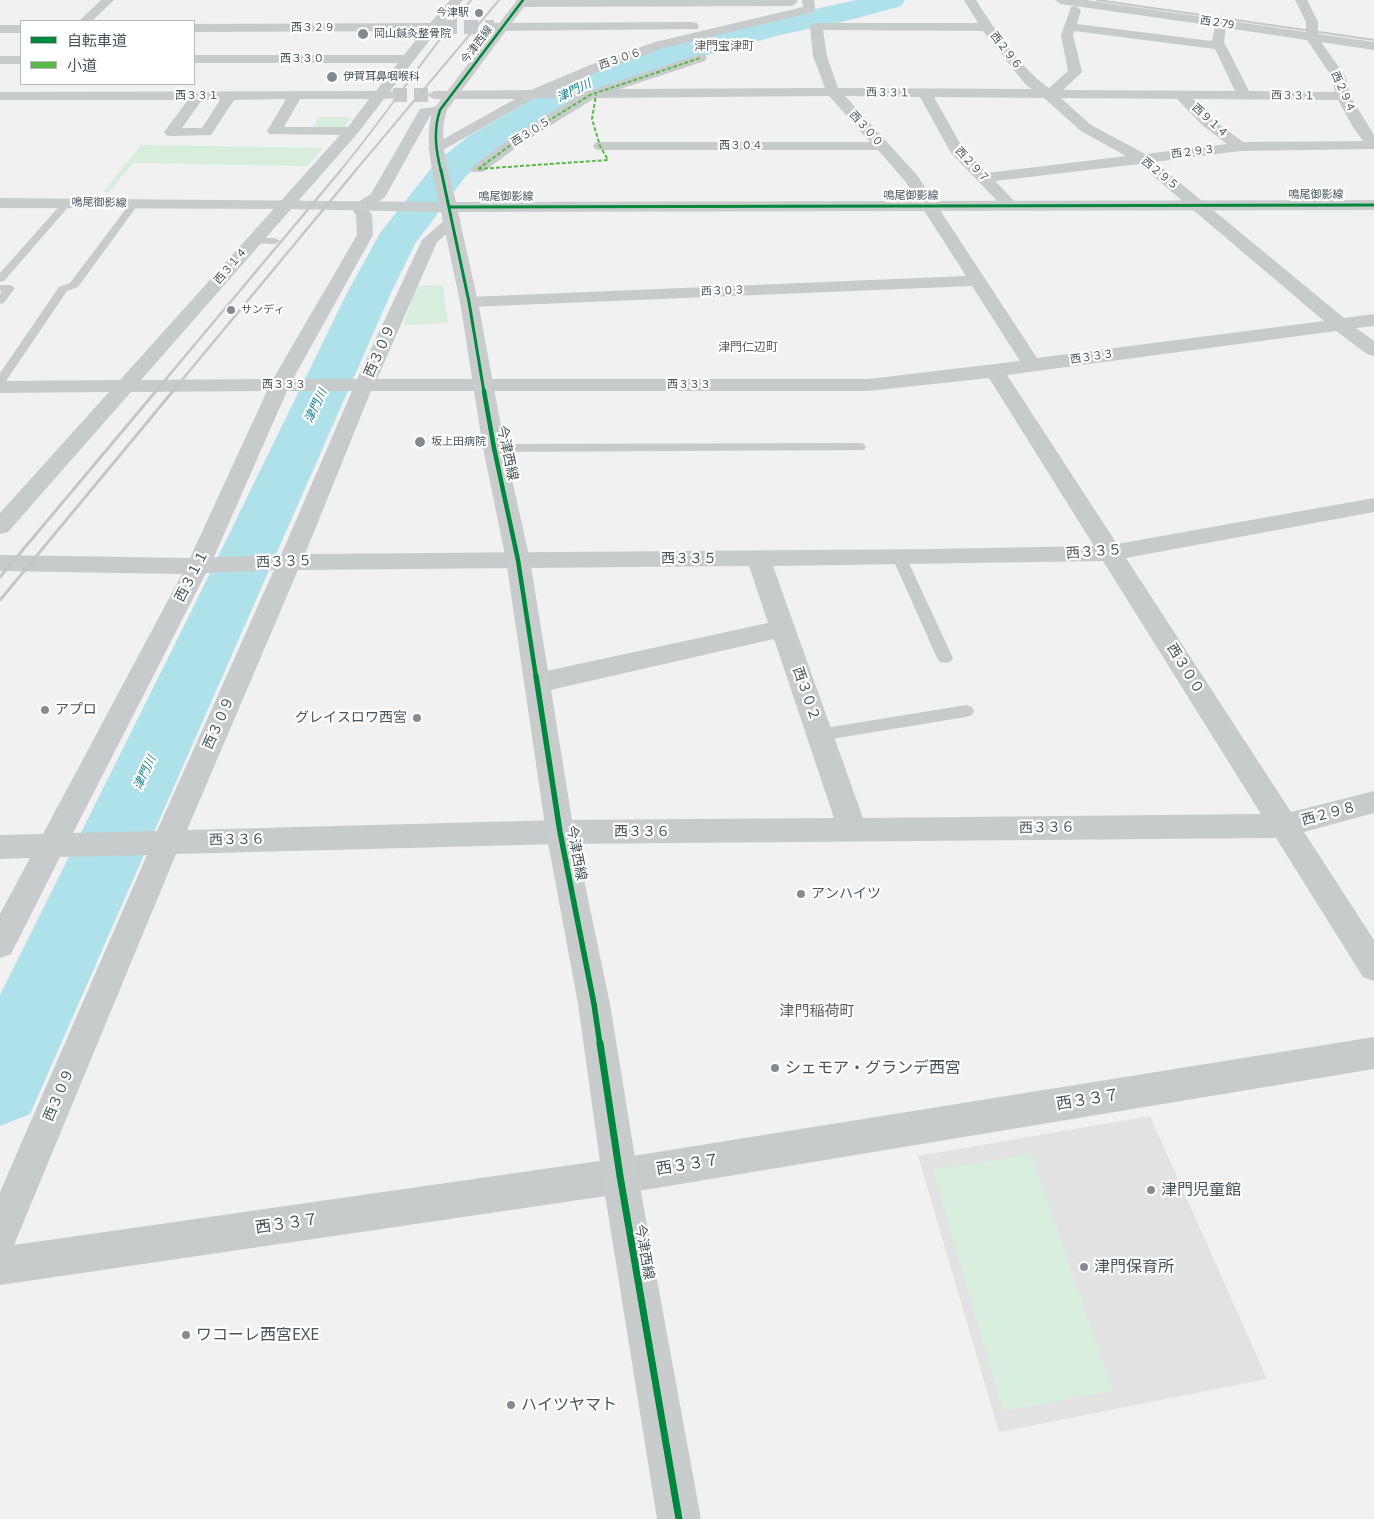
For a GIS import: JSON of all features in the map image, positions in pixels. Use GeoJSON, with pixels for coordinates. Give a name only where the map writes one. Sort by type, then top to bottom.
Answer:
{"type":"FeatureCollection","features":[{"type":"Feature","properties":{"kind":"street"},"geometry":{"type":"LineString","coordinates":[[86,20],[108,0]]}},
{"type":"Feature","properties":{"kind":"street","name":"西３１４"},"geometry":{"type":"LineString","coordinates":[[0,527],[285,204],[386,95],[409,59],[438,27],[456,0]]}},
{"type":"Feature","properties":{"kind":"street","name":"西２９６"},"geometry":{"type":"LineString","coordinates":[[970,0],[987,27],[1030,82],[1049,95]]}},
{"type":"Feature","properties":{"kind":"street","name":"西２79"},"geometry":{"type":"LineString","coordinates":[[1061,0],[1079,1],[1374,46]]}},
{"type":"Feature","properties":{"kind":"street"},"geometry":{"type":"LineString","coordinates":[[1301,0],[1317,22]]}},
{"type":"Feature","properties":{"kind":"street"},"geometry":{"type":"LineString","coordinates":[[522,1],[808,1]]}},
{"type":"Feature","properties":{"kind":"street","name":"今津西線"},"geometry":{"type":"LineString","coordinates":[[522,1],[498,27],[440,110],[436,122],[437,153],[446,207],[469,302],[482,385],[518,560],[560,832],[594,1004],[620,1176],[679,1519]]}},
{"type":"Feature","properties":{"kind":"street","name":"西３０６"},"geometry":{"type":"LineString","coordinates":[[437,153],[536,95],[595,68],[660,45],[809,9],[808,1]]}},
{"type":"Feature","properties":{"kind":"street"},"geometry":{"type":"LineString","coordinates":[[1049,95],[1075,72],[1067,36],[1079,1]]}},
{"type":"Feature","properties":{"kind":"street"},"geometry":{"type":"LineString","coordinates":[[791,14],[816,26],[987,27]]}},
{"type":"Feature","properties":{"kind":"street"},"geometry":{"type":"LineString","coordinates":[[1293,19],[1317,22]]}},
{"type":"Feature","properties":{"kind":"street"},"geometry":{"type":"LineString","coordinates":[[1312,38],[1317,22]]}},
{"type":"Feature","properties":{"kind":"street"},"geometry":{"type":"LineString","coordinates":[[1220,24],[1218,42],[1244,95]]}},
{"type":"Feature","properties":{"kind":"street","name":"西３００"},"geometry":{"type":"LineString","coordinates":[[816,26],[820,56],[833,92],[911,178],[927,206],[1032,365]]}},
{"type":"Feature","properties":{"kind":"street","name":"西３２９"},"geometry":{"type":"LineString","coordinates":[[195,28],[438,27]]}},
{"type":"Feature","properties":{"kind":"street"},"geometry":{"type":"LineString","coordinates":[[498,27],[735,27]]}},
{"type":"Feature","properties":{"kind":"street"},"geometry":{"type":"LineString","coordinates":[[1069,27],[1221,46]]}},
{"type":"Feature","properties":{"kind":"street"},"geometry":{"type":"LineString","coordinates":[[0,29],[20,29]]}},
{"type":"Feature","properties":{"kind":"street","name":"西２９４"},"geometry":{"type":"LineString","coordinates":[[1312,38],[1338,78],[1343,96],[1360,127],[1374,145]]}},
{"type":"Feature","properties":{"kind":"street","name":"西３０５"},"geometry":{"type":"LineString","coordinates":[[478,169],[518,139],[590,95],[700,58]]}},
{"type":"Feature","properties":{"kind":"street","name":"西３３０"},"geometry":{"type":"LineString","coordinates":[[195,59],[409,59]]}},
{"type":"Feature","properties":{"kind":"street"},"geometry":{"type":"LineString","coordinates":[[0,60],[20,60]]}},
{"type":"Feature","properties":{"kind":"street"},"geometry":{"type":"LineString","coordinates":[[3,98],[20,84]]}},
{"type":"Feature","properties":{"kind":"street","name":"西３３１"},"geometry":{"type":"LineString","coordinates":[[434,95],[833,92],[1343,96]]}},
{"type":"Feature","properties":{"kind":"street","name":"西２９７"},"geometry":{"type":"LineString","coordinates":[[925,93],[956,150],[1011,206]]}},
{"type":"Feature","properties":{"kind":"street"},"geometry":{"type":"LineString","coordinates":[[198,96],[171,132],[206,132],[230,95]]}},
{"type":"Feature","properties":{"kind":"street","name":"西３３１"},"geometry":{"type":"LineString","coordinates":[[3,98],[386,95]]}},
{"type":"Feature","properties":{"kind":"street","name":"西２９５"},"geometry":{"type":"LineString","coordinates":[[1049,95],[1086,128],[1141,158],[1339,324],[1374,350]]}},
{"type":"Feature","properties":{"kind":"street","name":"西９１４"},"geometry":{"type":"LineString","coordinates":[[1181,95],[1208,122],[1240,147]]}},
{"type":"Feature","properties":{"kind":"street"},"geometry":{"type":"LineString","coordinates":[[296,96],[274,131],[352,131]]}},
{"type":"Feature","properties":{"kind":"street"},"geometry":{"type":"LineString","coordinates":[[361,205],[377,197],[425,112],[440,110]]}},
{"type":"Feature","properties":{"kind":"street","name":"西２９３"},"geometry":{"type":"LineString","coordinates":[[983,178],[1240,147],[1374,145]]}},
{"type":"Feature","properties":{"kind":"street","name":"西３０４"},"geometry":{"type":"LineString","coordinates":[[600,146],[882,146]]}},
{"type":"Feature","properties":{"kind":"street","name":"鳴尾御影線"},"geometry":{"type":"LineString","coordinates":[[0,203],[285,204],[446,207],[1374,205]]}},
{"type":"Feature","properties":{"kind":"street","name":"西３１１"},"geometry":{"type":"LineString","coordinates":[[0,944],[198,566],[280,385],[365,235],[364,215],[361,205]]}},
{"type":"Feature","properties":{"kind":"street","name":"西３０９"},"geometry":{"type":"LineString","coordinates":[[0,1236],[167,842],[290,562],[357,385],[446,207]]}},
{"type":"Feature","properties":{"kind":"street","name":"西３０３"},"geometry":{"type":"LineString","coordinates":[[469,302],[976,281]]}},
{"type":"Feature","properties":{"kind":"street","name":"西３３３"},"geometry":{"type":"LineString","coordinates":[[0,388],[280,385],[868,385],[995,371],[1374,320]]}},
{"type":"Feature","properties":{"kind":"street","name":"西３００"},"geometry":{"type":"LineString","coordinates":[[995,371],[1374,967]]}},
{"type":"Feature","properties":{"kind":"street","name":"西３３５"},"geometry":{"type":"LineString","coordinates":[[0,563],[198,566],[290,562],[899,557],[1111,553],[1374,505]]}},
{"type":"Feature","properties":{"kind":"street","name":"西３０２"},"geometry":{"type":"LineString","coordinates":[[758,558],[853,830]]}},
{"type":"Feature","properties":{"kind":"street"},"geometry":{"type":"LineString","coordinates":[[538,683],[783,628]]}},
{"type":"Feature","properties":{"kind":"street","name":"西２９８"},"geometry":{"type":"LineString","coordinates":[[1284,826],[1374,802]]}},
{"type":"Feature","properties":{"kind":"street","name":"西３３６"},"geometry":{"type":"LineString","coordinates":[[0,846],[560,832],[1284,826]]}},
{"type":"Feature","properties":{"kind":"street","name":"西３３７"},"geometry":{"type":"LineString","coordinates":[[0,1266],[620,1176],[1374,1053]]}},
{"type":"Feature","properties":{"kind":"lane"},"geometry":{"type":"LineString","coordinates":[[0,279],[67,203]]}},
{"type":"Feature","properties":{"kind":"lane"},"geometry":{"type":"LineString","coordinates":[[0,382],[62,289],[74,285],[134,204]]}},
{"type":"Feature","properties":{"kind":"lane"},"geometry":{"type":"LineString","coordinates":[[253,241],[275,241]]}},
{"type":"Feature","properties":{"kind":"lane"},"geometry":{"type":"LineString","coordinates":[[0,288],[10,288],[0,301]]}},
{"type":"Feature","properties":{"kind":"lane"},"geometry":{"type":"LineString","coordinates":[[494,448],[860,447]]}},
{"type":"Feature","properties":{"kind":"lane"},"geometry":{"type":"LineString","coordinates":[[899,557],[945,658]]}},
{"type":"Feature","properties":{"kind":"lane"},"geometry":{"type":"LineString","coordinates":[[820,735],[966,711]]}},
{"type":"Feature","properties":{"kind":"shaded area","name":"津門保育所"},"geometry":{"type":"Polygon","coordinates":[[[1150,1116],[1267,1379],[999,1432],[918,1156],[1150,1116]]]}},
{"type":"Feature","properties":{"kind":"green space"},"geometry":{"type":"Polygon","coordinates":[[[319,117],[351,117],[344,128],[311,130],[319,117]]]}},
{"type":"Feature","properties":{"kind":"green space"},"geometry":{"type":"Polygon","coordinates":[[[141,145],[323,148],[307,166],[133,163],[109,192],[103,192],[141,145]]]}},
{"type":"Feature","properties":{"kind":"green space"},"geometry":{"type":"Polygon","coordinates":[[[443,285],[448,323],[403,325],[417,286],[443,285]]]}},
{"type":"Feature","properties":{"kind":"green space"},"geometry":{"type":"Polygon","coordinates":[[[1031,1154],[1113,1391],[1003,1411],[933,1170],[1031,1154]]]}},
{"type":"Feature","properties":{"kind":"waterway","name":"津門川"},"geometry":{"type":"LineString","coordinates":[[0,1085],[369,293],[395,242],[451,169],[482,144],[557,99],[602,77],[652,60],[775,27],[850,11],[890,0]]}},
{"type":"Feature","properties":{"kind":"tunnel"},"geometry":{"type":"LineString","coordinates":[[443,27],[494,27]]}},
{"type":"Feature","properties":{"kind":"tunnel"},"geometry":{"type":"LineString","coordinates":[[393,95],[434,95]]}},
{"type":"Feature","properties":{"kind":"railway"},"geometry":{"type":"LineString","coordinates":[[340,171],[471,0]]}},
{"type":"Feature","properties":{"kind":"railway"},"geometry":{"type":"LineString","coordinates":[[355,171],[499,0]]}},
{"type":"Feature","properties":{"kind":"railway"},"geometry":{"type":"LineString","coordinates":[[1097,0],[1374,40]]}},
{"type":"Feature","properties":{"kind":"railway"},"geometry":{"type":"LineString","coordinates":[[155,392],[341,170]]}},
{"type":"Feature","properties":{"kind":"railway"},"geometry":{"type":"LineString","coordinates":[[172,392],[356,170]]}},
{"type":"Feature","properties":{"kind":"railway"},"geometry":{"type":"LineString","coordinates":[[0,577],[156,391]]}},
{"type":"Feature","properties":{"kind":"railway"},"geometry":{"type":"LineString","coordinates":[[0,600],[173,391]]}},
{"type":"Feature","properties":{"kind":"marked path"},"geometry":{"type":"LineString","coordinates":[[478,169],[519,139],[590,95],[700,58]]}},
{"type":"Feature","properties":{"kind":"marked path"},"geometry":{"type":"LineString","coordinates":[[478,169],[608,160],[600,146],[592,119],[596,95]]}},
{"type":"Feature","properties":{"kind":"cycle path"},"geometry":{"type":"LineString","coordinates":[[523,0],[440,110],[436,122],[436,149],[469,302],[494,448],[518,560],[560,832],[594,1004],[620,1176],[679,1519]]}},
{"type":"Feature","properties":{"kind":"cycle path"},"geometry":{"type":"LineString","coordinates":[[449,207],[1374,205]]}},
{"type":"Feature","properties":{"kind":"place","name":"今津駅"},"geometry":{"type":"Point","coordinates":[479,13]}},
{"type":"Feature","properties":{"kind":"place","name":"岡山鍼灸整骨院"},"geometry":{"type":"Point","coordinates":[363,34]}},
{"type":"Feature","properties":{"kind":"place","name":"伊賀耳鼻咽喉科"},"geometry":{"type":"Point","coordinates":[332,77]}},
{"type":"Feature","properties":{"kind":"place","name":"サンディ"},"geometry":{"type":"Point","coordinates":[231,310]}},
{"type":"Feature","properties":{"kind":"place","name":"坂上田病院"},"geometry":{"type":"Point","coordinates":[420,442]}},
{"type":"Feature","properties":{"kind":"place","name":"アプロ"},"geometry":{"type":"Point","coordinates":[45,710]}},
{"type":"Feature","properties":{"kind":"place","name":"グレイスロワ西宮"},"geometry":{"type":"Point","coordinates":[417,718]}},
{"type":"Feature","properties":{"kind":"place","name":"アンハイツ"},"geometry":{"type":"Point","coordinates":[801,894]}},
{"type":"Feature","properties":{"kind":"place","name":"シェモア・グランデ西宮"},"geometry":{"type":"Point","coordinates":[775,1068]}},
{"type":"Feature","properties":{"kind":"place","name":"津門児童館"},"geometry":{"type":"Point","coordinates":[1151,1190]}},
{"type":"Feature","properties":{"kind":"place","name":"津門保育所"},"geometry":{"type":"Point","coordinates":[1084,1267]}},
{"type":"Feature","properties":{"kind":"place","name":"ワコーレ西宮EXE"},"geometry":{"type":"Point","coordinates":[186,1335]}},
{"type":"Feature","properties":{"kind":"place","name":"ハイツヤマト"},"geometry":{"type":"Point","coordinates":[511,1405]}},
{"type":"Feature","properties":{"kind":"district","name":"津門宝津町"},"geometry":{"type":"Point","coordinates":[724,47]}},
{"type":"Feature","properties":{"kind":"district","name":"津門仁辺町"},"geometry":{"type":"Point","coordinates":[748,348]}},
{"type":"Feature","properties":{"kind":"district","name":"津門稲荷町"},"geometry":{"type":"Point","coordinates":[817,1012]}}]}
